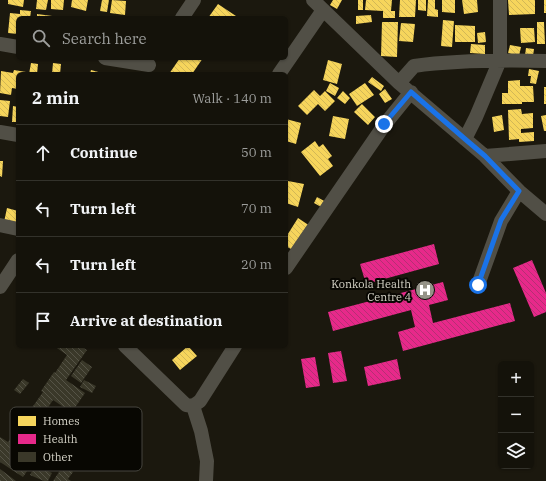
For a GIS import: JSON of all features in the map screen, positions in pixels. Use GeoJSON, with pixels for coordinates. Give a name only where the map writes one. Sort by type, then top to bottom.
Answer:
{"type":"FeatureCollection","features":[{"type":"Feature","properties":{"kind":"street"},"geometry":{"type":"LineString","coordinates":[[183,16],[194,0]]}},
{"type":"Feature","properties":{"kind":"street"},"geometry":{"type":"LineString","coordinates":[[465,139],[500,60],[500,0]]}},
{"type":"Feature","properties":{"kind":"street"},"geometry":{"type":"LineString","coordinates":[[288,58],[318,5],[399,83],[485,156],[519,191],[546,214]]}},
{"type":"Feature","properties":{"kind":"street"},"geometry":{"type":"LineString","coordinates":[[0,44],[16,47]]}},
{"type":"Feature","properties":{"kind":"street"},"geometry":{"type":"LineString","coordinates":[[116,60],[149,66]]}},
{"type":"Feature","properties":{"kind":"street"},"geometry":{"type":"LineString","coordinates":[[280,72],[287,60]]}},
{"type":"Feature","properties":{"kind":"street"},"geometry":{"type":"LineString","coordinates":[[399,83],[414,66],[438,63],[500,60],[546,61]]}},
{"type":"Feature","properties":{"kind":"street"},"geometry":{"type":"LineString","coordinates":[[288,265],[384,124],[411,92]]}},
{"type":"Feature","properties":{"kind":"street"},"geometry":{"type":"LineString","coordinates":[[0,132],[16,135]]}},
{"type":"Feature","properties":{"kind":"street"},"geometry":{"type":"LineString","coordinates":[[485,156],[546,151]]}},
{"type":"Feature","properties":{"kind":"street"},"geometry":{"type":"LineString","coordinates":[[478,285],[501,220],[519,191]]}},
{"type":"Feature","properties":{"kind":"street"},"geometry":{"type":"LineString","coordinates":[[0,225],[16,229]]}},
{"type":"Feature","properties":{"kind":"street"},"geometry":{"type":"LineString","coordinates":[[0,287],[16,263]]}},
{"type":"Feature","properties":{"kind":"street"},"geometry":{"type":"LineString","coordinates":[[127,348],[186,405],[193,406],[200,401],[234,348]]}},
{"type":"Feature","properties":{"kind":"street"},"geometry":{"type":"LineString","coordinates":[[193,406],[201,431],[207,461],[206,481]]}},
{"type":"Feature","properties":{"kind":"building: Homes"},"geometry":{"type":"Polygon","coordinates":[[[8,0],[24,0],[23,7],[8,4],[8,0]]]}},
{"type":"Feature","properties":{"kind":"building: Homes"},"geometry":{"type":"Polygon","coordinates":[[[37,0],[48,0],[46,10],[36,9],[37,0]]]}},
{"type":"Feature","properties":{"kind":"building: Homes"},"geometry":{"type":"Polygon","coordinates":[[[51,0],[64,0],[63,10],[51,9],[51,0]]]}},
{"type":"Feature","properties":{"kind":"building: Homes"},"geometry":{"type":"Polygon","coordinates":[[[72,0],[88,0],[86,11],[71,7],[72,0]]]}},
{"type":"Feature","properties":{"kind":"building: Homes"},"geometry":{"type":"Polygon","coordinates":[[[102,0],[109,0],[107,12],[100,11],[102,0]]]}},
{"type":"Feature","properties":{"kind":"building: Homes"},"geometry":{"type":"Polygon","coordinates":[[[112,0],[126,1],[125,15],[110,13],[112,0]]]}},
{"type":"Feature","properties":{"kind":"building: Homes"},"geometry":{"type":"Polygon","coordinates":[[[333,0],[342,0],[337,9],[330,5],[333,0]]]}},
{"type":"Feature","properties":{"kind":"building: Homes"},"geometry":{"type":"Polygon","coordinates":[[[358,0],[363,0],[363,10],[358,10],[358,0]]]}},
{"type":"Feature","properties":{"kind":"building: Homes"},"geometry":{"type":"Polygon","coordinates":[[[366,0],[392,0],[391,11],[395,11],[395,18],[383,18],[383,11],[365,10],[366,0]]]}},
{"type":"Feature","properties":{"kind":"building: Homes"},"geometry":{"type":"Polygon","coordinates":[[[400,0],[416,0],[415,17],[399,17],[400,0]]]}},
{"type":"Feature","properties":{"kind":"building: Homes"},"geometry":{"type":"Polygon","coordinates":[[[418,0],[426,0],[426,11],[418,10],[418,0]]]}},
{"type":"Feature","properties":{"kind":"building: Homes"},"geometry":{"type":"Polygon","coordinates":[[[428,0],[435,0],[435,9],[438,10],[438,17],[427,16],[428,0]]]}},
{"type":"Feature","properties":{"kind":"building: Homes"},"geometry":{"type":"Polygon","coordinates":[[[442,0],[455,0],[455,13],[442,12],[442,0]]]}},
{"type":"Feature","properties":{"kind":"building: Homes"},"geometry":{"type":"Polygon","coordinates":[[[462,0],[477,0],[478,12],[464,14],[462,0]]]}},
{"type":"Feature","properties":{"kind":"building: Homes"},"geometry":{"type":"Polygon","coordinates":[[[508,0],[535,0],[535,14],[509,15],[508,0]]]}},
{"type":"Feature","properties":{"kind":"building: Homes"},"geometry":{"type":"Polygon","coordinates":[[[544,0],[546,0],[546,13],[544,13],[544,0]]]}},
{"type":"Feature","properties":{"kind":"building: Homes"},"geometry":{"type":"Polygon","coordinates":[[[218,4],[236,16],[209,16],[218,4]]]}},
{"type":"Feature","properties":{"kind":"building: Homes"},"geometry":{"type":"Polygon","coordinates":[[[20,10],[31,11],[30,16],[16,16],[16,34],[8,33],[10,13],[20,14],[20,10]]]}},
{"type":"Feature","properties":{"kind":"building: Homes"},"geometry":{"type":"Polygon","coordinates":[[[37,14],[52,16],[37,16],[37,14]]]}},
{"type":"Feature","properties":{"kind":"building: Homes"},"geometry":{"type":"Polygon","coordinates":[[[371,15],[372,22],[356,24],[356,16],[371,15]]]}},
{"type":"Feature","properties":{"kind":"building: Homes"},"geometry":{"type":"Polygon","coordinates":[[[443,20],[454,21],[452,47],[441,46],[443,20]]]}},
{"type":"Feature","properties":{"kind":"building: Homes"},"geometry":{"type":"Polygon","coordinates":[[[382,22],[398,22],[397,57],[381,56],[382,22]]]}},
{"type":"Feature","properties":{"kind":"building: Homes"},"geometry":{"type":"Polygon","coordinates":[[[537,22],[544,22],[545,44],[537,44],[537,22]]]}},
{"type":"Feature","properties":{"kind":"building: Homes"},"geometry":{"type":"Polygon","coordinates":[[[401,23],[415,24],[413,42],[399,41],[401,23]]]}},
{"type":"Feature","properties":{"kind":"building: Homes"},"geometry":{"type":"Polygon","coordinates":[[[455,25],[475,26],[475,42],[455,42],[455,25]]]}},
{"type":"Feature","properties":{"kind":"building: Homes"},"geometry":{"type":"Polygon","coordinates":[[[520,28],[534,28],[535,42],[521,43],[520,28]]]}},
{"type":"Feature","properties":{"kind":"building: Homes"},"geometry":{"type":"Polygon","coordinates":[[[485,32],[486,42],[478,43],[477,33],[485,32]]]}},
{"type":"Feature","properties":{"kind":"building: Homes"},"geometry":{"type":"Polygon","coordinates":[[[471,44],[485,45],[485,54],[470,53],[471,44]]]}},
{"type":"Feature","properties":{"kind":"building: Homes"},"geometry":{"type":"Polygon","coordinates":[[[510,45],[521,47],[519,56],[508,53],[510,45]]]}},
{"type":"Feature","properties":{"kind":"building: Homes"},"geometry":{"type":"Polygon","coordinates":[[[526,48],[534,49],[533,56],[525,55],[526,48]]]}},
{"type":"Feature","properties":{"kind":"building: Homes"},"geometry":{"type":"Polygon","coordinates":[[[179,60],[202,60],[193,72],[170,72],[179,60]]]}},
{"type":"Feature","properties":{"kind":"building: Homes"},"geometry":{"type":"Polygon","coordinates":[[[328,60],[342,64],[337,84],[323,80],[328,60]]]}},
{"type":"Feature","properties":{"kind":"building: Homes"},"geometry":{"type":"Polygon","coordinates":[[[31,63],[38,64],[37,72],[29,72],[31,63]]]}},
{"type":"Feature","properties":{"kind":"building: Homes"},"geometry":{"type":"Polygon","coordinates":[[[53,63],[61,64],[60,72],[52,72],[53,63]]]}},
{"type":"Feature","properties":{"kind":"building: Homes"},"geometry":{"type":"Polygon","coordinates":[[[529,69],[539,71],[536,84],[530,83],[531,76],[528,76],[529,69]]]}},
{"type":"Feature","properties":{"kind":"building: Homes"},"geometry":{"type":"Polygon","coordinates":[[[14,70],[26,72],[16,72],[16,89],[12,88],[11,95],[0,93],[1,71],[13,73],[14,70]]]}},
{"type":"Feature","properties":{"kind":"building: Homes"},"geometry":{"type":"Polygon","coordinates":[[[372,77],[384,86],[381,91],[368,82],[372,77]]]}},
{"type":"Feature","properties":{"kind":"building: Homes"},"geometry":{"type":"Polygon","coordinates":[[[520,80],[520,86],[533,86],[534,102],[522,102],[522,104],[502,104],[502,93],[508,93],[508,81],[520,80]]]}},
{"type":"Feature","properties":{"kind":"building: Homes"},"geometry":{"type":"Polygon","coordinates":[[[330,83],[339,88],[335,96],[326,91],[330,83]]]}},
{"type":"Feature","properties":{"kind":"building: Homes"},"geometry":{"type":"Polygon","coordinates":[[[365,83],[374,95],[357,106],[349,94],[365,83]]]}},
{"type":"Feature","properties":{"kind":"building: Homes"},"geometry":{"type":"Polygon","coordinates":[[[544,87],[546,87],[546,104],[544,104],[544,87]]]}},
{"type":"Feature","properties":{"kind":"building: Homes"},"geometry":{"type":"Polygon","coordinates":[[[385,89],[392,99],[385,103],[379,94],[385,89]]]}},
{"type":"Feature","properties":{"kind":"building: Homes"},"geometry":{"type":"Polygon","coordinates":[[[314,90],[320,96],[325,91],[335,101],[325,111],[318,104],[307,115],[298,106],[314,90]]]}},
{"type":"Feature","properties":{"kind":"building: Homes"},"geometry":{"type":"Polygon","coordinates":[[[343,91],[350,98],[345,104],[337,98],[343,91]]]}},
{"type":"Feature","properties":{"kind":"building: Homes"},"geometry":{"type":"Polygon","coordinates":[[[0,100],[10,101],[8,117],[0,116],[0,100]]]}},
{"type":"Feature","properties":{"kind":"building: Homes"},"geometry":{"type":"Polygon","coordinates":[[[362,104],[375,117],[368,125],[354,112],[362,104]]]}},
{"type":"Feature","properties":{"kind":"building: Homes"},"geometry":{"type":"Polygon","coordinates":[[[13,106],[16,107],[16,122],[12,122],[13,106]]]}},
{"type":"Feature","properties":{"kind":"building: Homes"},"geometry":{"type":"Polygon","coordinates":[[[521,109],[522,114],[533,113],[533,128],[521,129],[521,133],[534,132],[534,141],[519,142],[519,139],[509,140],[508,110],[521,109]]]}},
{"type":"Feature","properties":{"kind":"building: Homes"},"geometry":{"type":"Polygon","coordinates":[[[502,115],[504,130],[494,132],[492,117],[502,115]]]}},
{"type":"Feature","properties":{"kind":"building: Homes"},"geometry":{"type":"Polygon","coordinates":[[[546,115],[546,131],[544,131],[541,116],[546,115]]]}},
{"type":"Feature","properties":{"kind":"building: Homes"},"geometry":{"type":"Polygon","coordinates":[[[333,116],[349,119],[345,139],[329,136],[333,116]]]}},
{"type":"Feature","properties":{"kind":"building: Homes"},"geometry":{"type":"Polygon","coordinates":[[[288,120],[301,123],[296,144],[288,142],[288,120]]]}},
{"type":"Feature","properties":{"kind":"building: Homes"},"geometry":{"type":"Polygon","coordinates":[[[315,141],[319,147],[323,144],[332,156],[328,159],[333,166],[320,176],[301,152],[315,141]]]}},
{"type":"Feature","properties":{"kind":"building: Homes"},"geometry":{"type":"Polygon","coordinates":[[[0,161],[3,161],[2,177],[0,176],[0,161]]]}},
{"type":"Feature","properties":{"kind":"building: Homes"},"geometry":{"type":"Polygon","coordinates":[[[288,181],[304,184],[298,207],[288,204],[288,181]]]}},
{"type":"Feature","properties":{"kind":"building: Homes"},"geometry":{"type":"Polygon","coordinates":[[[317,197],[326,202],[323,208],[314,203],[317,197]]]}},
{"type":"Feature","properties":{"kind":"building: Homes"},"geometry":{"type":"Polygon","coordinates":[[[7,208],[16,210],[16,225],[4,222],[7,208]]]}},
{"type":"Feature","properties":{"kind":"building: Homes"},"geometry":{"type":"Polygon","coordinates":[[[298,218],[310,226],[294,251],[288,247],[288,234],[298,218]]]}},
{"type":"Feature","properties":{"kind":"building: Homes"},"geometry":{"type":"Polygon","coordinates":[[[186,348],[190,348],[197,356],[180,370],[172,360],[186,348]]]}},
{"type":"Feature","properties":{"kind":"building: Health"},"geometry":{"type":"Polygon","coordinates":[[[434,244],[439,264],[366,284],[360,264],[434,244]]]}},
{"type":"Feature","properties":{"kind":"building: Health"},"geometry":{"type":"Polygon","coordinates":[[[532,260],[546,293],[546,312],[534,317],[513,268],[532,260]]]}},
{"type":"Feature","properties":{"kind":"building: Health"},"geometry":{"type":"Polygon","coordinates":[[[443,282],[448,300],[429,305],[433,323],[510,303],[515,321],[403,351],[398,332],[415,327],[411,310],[333,331],[328,312],[443,282]]]}},
{"type":"Feature","properties":{"kind":"building: Health"},"geometry":{"type":"Polygon","coordinates":[[[341,351],[347,381],[333,383],[328,353],[341,351]]]}},
{"type":"Feature","properties":{"kind":"building: Health"},"geometry":{"type":"Polygon","coordinates":[[[315,357],[320,386],[306,388],[301,359],[315,357]]]}},
{"type":"Feature","properties":{"kind":"building: Health"},"geometry":{"type":"Polygon","coordinates":[[[397,359],[401,379],[368,386],[364,367],[397,359]]]}},
{"type":"Feature","properties":{"kind":"building: Other"},"geometry":{"type":"Polygon","coordinates":[[[57,348],[84,348],[87,350],[66,380],[85,393],[75,407],[64,407],[53,400],[48,407],[32,407],[43,392],[41,391],[67,355],[57,348]]]}},
{"type":"Feature","properties":{"kind":"building: Other"},"geometry":{"type":"Polygon","coordinates":[[[82,360],[92,367],[81,383],[71,376],[82,360]]]}},
{"type":"Feature","properties":{"kind":"building: Other"},"geometry":{"type":"Polygon","coordinates":[[[23,379],[29,383],[20,394],[14,390],[23,379]]]}},
{"type":"Feature","properties":{"kind":"building: Other"},"geometry":{"type":"Polygon","coordinates":[[[84,380],[96,386],[92,393],[80,387],[84,380]]]}},
{"type":"Feature","properties":{"kind":"building: Other"},"geometry":{"type":"Polygon","coordinates":[[[0,437],[8,442],[10,439],[10,469],[0,462],[0,437]]]}},
{"type":"Feature","properties":{"kind":"building: Other"},"geometry":{"type":"Polygon","coordinates":[[[0,469],[16,481],[0,481],[0,469]]]}},
{"type":"Feature","properties":{"kind":"building: Other"},"geometry":{"type":"Polygon","coordinates":[[[14,471],[27,471],[23,477],[14,471]]]}},
{"type":"Feature","properties":{"kind":"building: Other"},"geometry":{"type":"Polygon","coordinates":[[[32,471],[48,471],[52,473],[48,481],[44,481],[30,475],[32,471]]]}},
{"type":"Feature","properties":{"kind":"building: Other"},"geometry":{"type":"Polygon","coordinates":[[[60,471],[73,472],[68,479],[71,481],[53,481],[60,471]]]}},
{"type":"Feature","properties":{"kind":"place","name":"Konkola Health Centre 4"},"geometry":{"type":"Point","coordinates":[425,290]}},
{"type":"Feature","properties":{"kind":"route"},"geometry":{"type":"LineString","coordinates":[[384,124],[411,92],[485,156],[519,191],[501,220],[478,285]]}}]}
